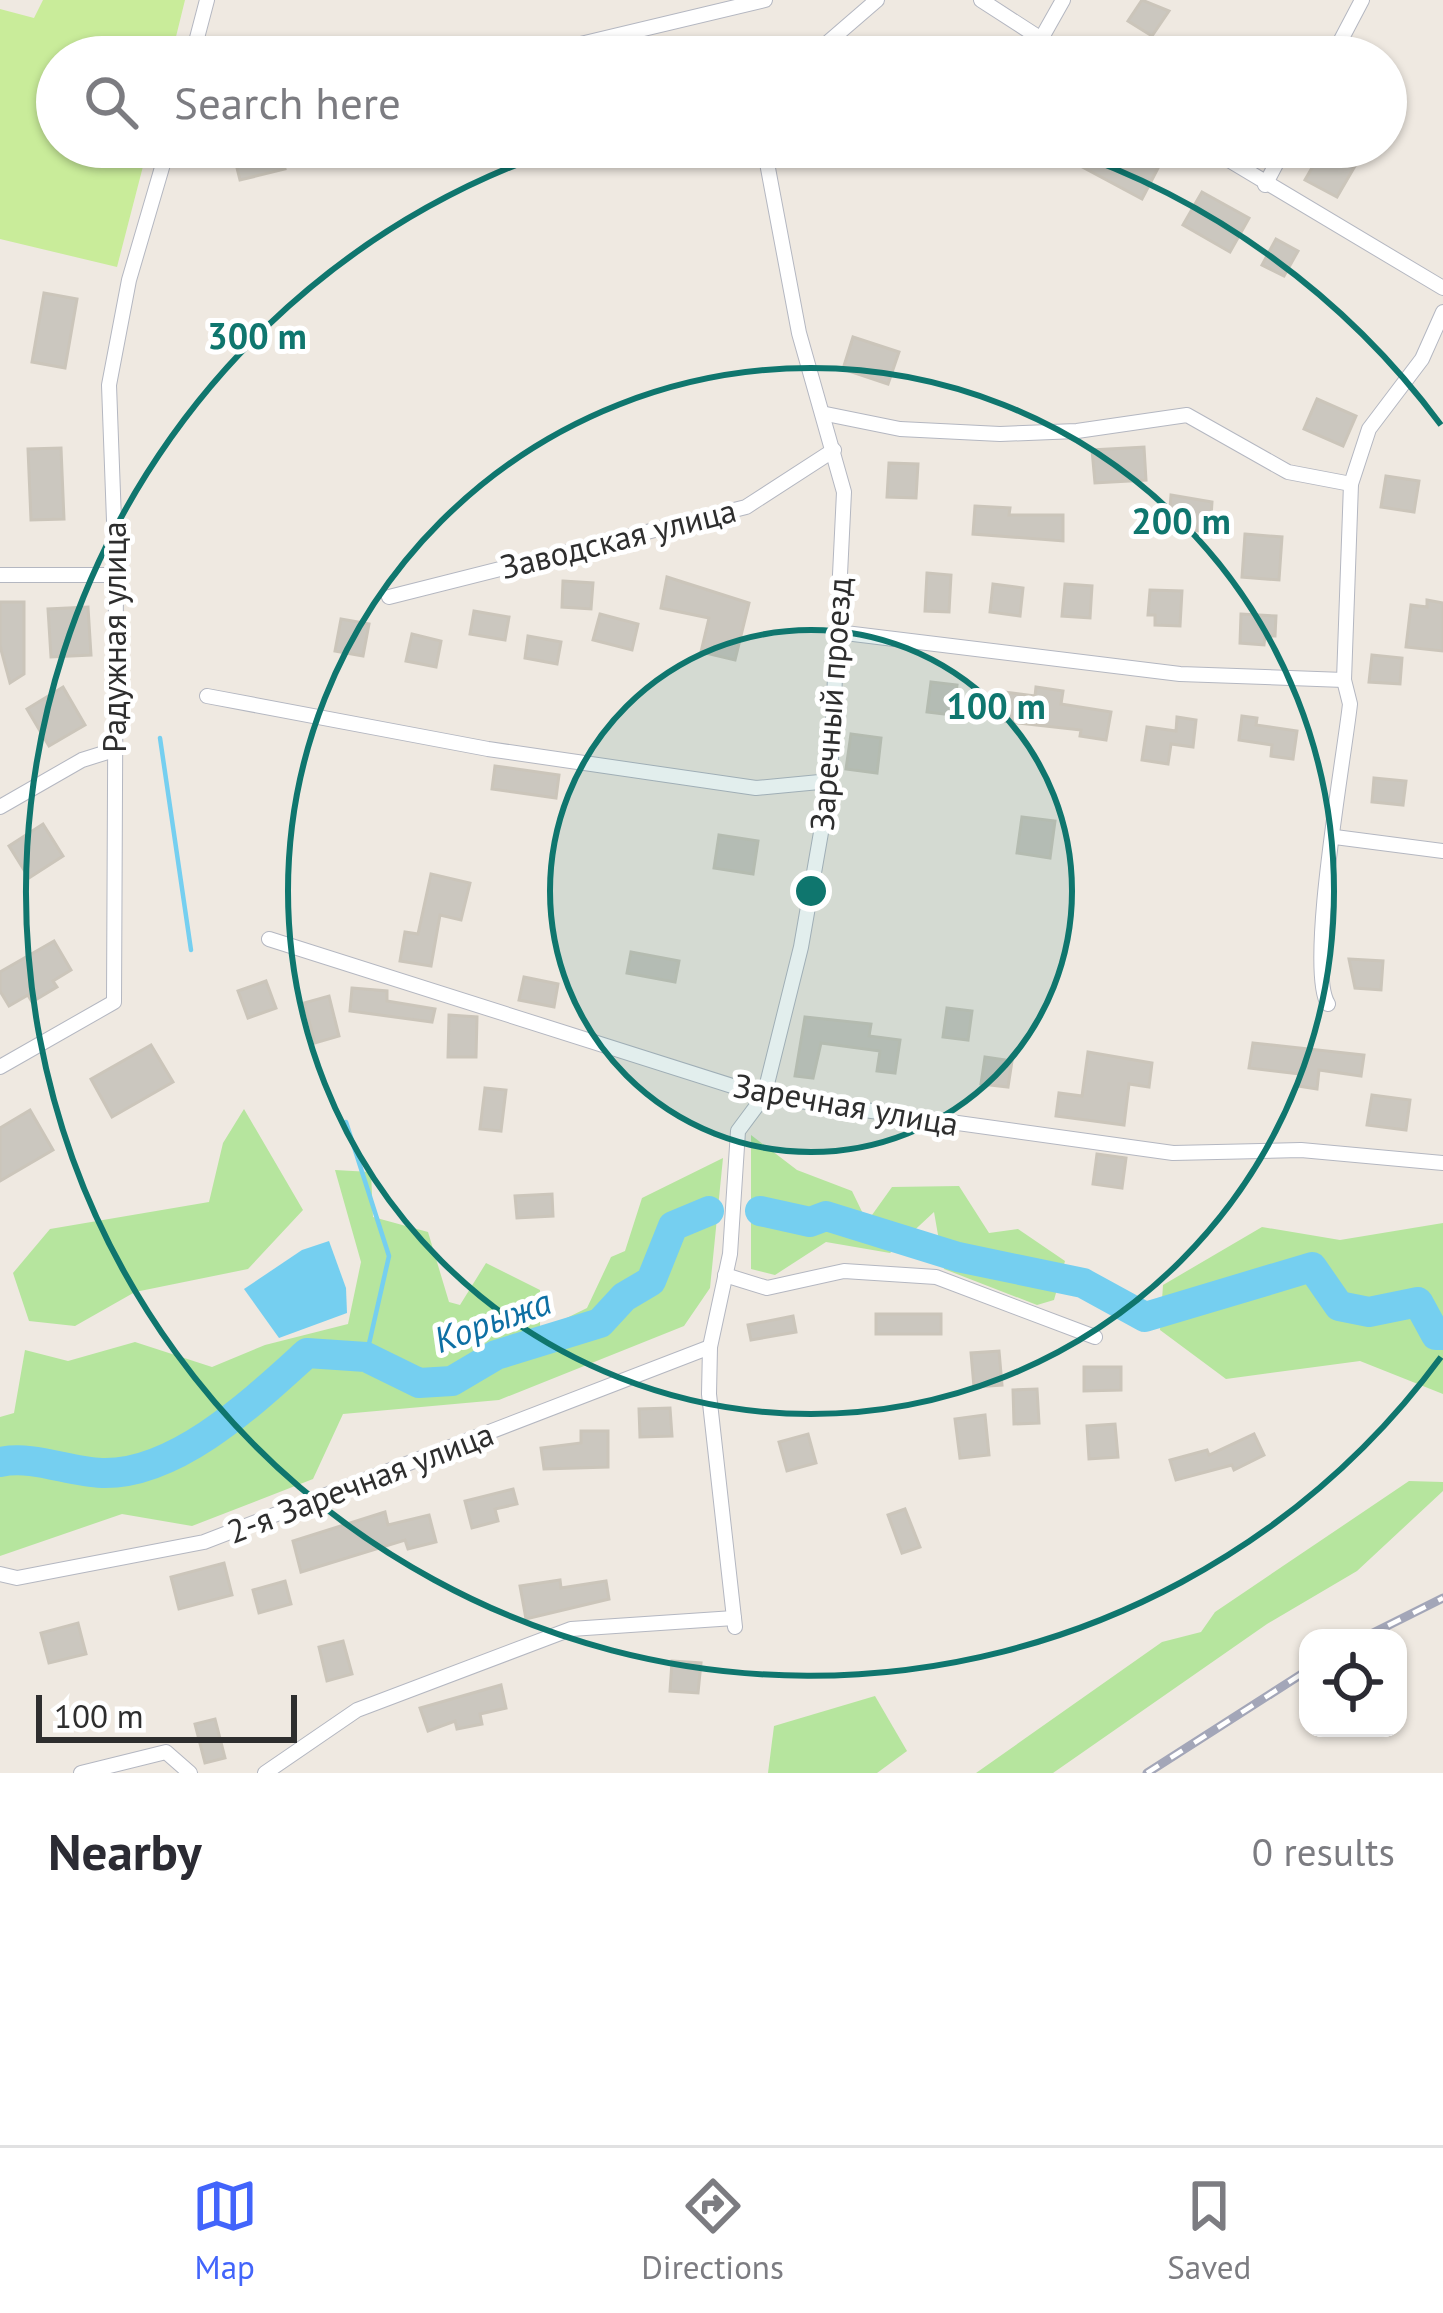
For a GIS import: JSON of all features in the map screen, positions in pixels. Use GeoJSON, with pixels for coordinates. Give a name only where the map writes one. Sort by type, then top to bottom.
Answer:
{"type":"FeatureCollection","features":[{"type":"Feature","properties":{"kind":"street"},"geometry":{"type":"LineString","coordinates":[[198,36],[207,0]]}},
{"type":"Feature","properties":{"kind":"street"},"geometry":{"type":"LineString","coordinates":[[614,36],[765,0]]}},
{"type":"Feature","properties":{"kind":"street"},"geometry":{"type":"LineString","coordinates":[[835,36],[877,0]]}},
{"type":"Feature","properties":{"kind":"street"},"geometry":{"type":"LineString","coordinates":[[981,0],[1038,36]]}},
{"type":"Feature","properties":{"kind":"street"},"geometry":{"type":"LineString","coordinates":[[1042,36],[1063,0]]}},
{"type":"Feature","properties":{"kind":"street"},"geometry":{"type":"LineString","coordinates":[[1343,36],[1362,0]]}},
{"type":"Feature","properties":{"kind":"street","name":"Радужная улица"},"geometry":{"type":"LineString","coordinates":[[0,1066],[114,1002],[116,575],[109,385],[129,280],[161,168]]}},
{"type":"Feature","properties":{"kind":"street","name":"Заречный проезд"},"geometry":{"type":"LineString","coordinates":[[266,1773],[357,1710],[572,1628],[735,1623],[709,1394],[710,1347],[725,1275],[738,1131],[764,1096],[801,947],[830,781],[844,492],[826,414],[799,333],[768,168]]}},
{"type":"Feature","properties":{"kind":"street"},"geometry":{"type":"LineString","coordinates":[[1240,168],[1443,288]]}},
{"type":"Feature","properties":{"kind":"street"},"geometry":{"type":"LineString","coordinates":[[1265,184],[1274,168]]}},
{"type":"Feature","properties":{"kind":"street"},"geometry":{"type":"LineString","coordinates":[[1328,1004],[1319,989],[1318,940],[1350,704],[1344,680],[1351,484],[1369,429],[1422,359],[1443,312]]}},
{"type":"Feature","properties":{"kind":"street"},"geometry":{"type":"LineString","coordinates":[[826,414],[900,429],[1000,434],[1077,431],[1187,415],[1288,472],[1351,484]]}},
{"type":"Feature","properties":{"kind":"street","name":"Заводская улица"},"geometry":{"type":"LineString","coordinates":[[388,597],[746,507],[835,450]]}},
{"type":"Feature","properties":{"kind":"street"},"geometry":{"type":"LineString","coordinates":[[0,575],[116,575]]}},
{"type":"Feature","properties":{"kind":"street"},"geometry":{"type":"LineString","coordinates":[[837,632],[1180,674],[1344,680]]}},
{"type":"Feature","properties":{"kind":"street"},"geometry":{"type":"LineString","coordinates":[[207,695],[488,749],[756,788],[830,781]]}},
{"type":"Feature","properties":{"kind":"street"},"geometry":{"type":"LineString","coordinates":[[0,807],[82,760],[114,750]]}},
{"type":"Feature","properties":{"kind":"street"},"geometry":{"type":"LineString","coordinates":[[1335,837],[1443,851]]}},
{"type":"Feature","properties":{"kind":"street","name":"Заречная улица"},"geometry":{"type":"LineString","coordinates":[[269,939],[764,1096],[1173,1153],[1301,1150],[1443,1163]]}},
{"type":"Feature","properties":{"kind":"street"},"geometry":{"type":"LineString","coordinates":[[725,1275],[767,1288],[844,1270],[937,1277],[1096,1337]]}},
{"type":"Feature","properties":{"kind":"street","name":"2-я Заречная улица"},"geometry":{"type":"LineString","coordinates":[[0,1574],[17,1578],[204,1542],[710,1347]]}},
{"type":"Feature","properties":{"kind":"street"},"geometry":{"type":"LineString","coordinates":[[80,1773],[166,1752],[190,1773]]}},
{"type":"Feature","properties":{"kind":"green space"},"geometry":{"type":"Polygon","coordinates":[[[43,0],[185,0],[176,36],[36,36],[36,168],[143,168],[117,267],[0,239],[0,9],[34,18],[43,0]]]}},
{"type":"Feature","properties":{"kind":"green space"},"geometry":{"type":"Polygon","coordinates":[[[244,1109],[303,1210],[248,1269],[135,1292],[75,1326],[29,1321],[13,1273],[50,1229],[209,1202],[223,1143],[244,1109]]]}},
{"type":"Feature","properties":{"kind":"green space"},"geometry":{"type":"Polygon","coordinates":[[[751,1135],[797,1170],[852,1191],[867,1222],[892,1187],[959,1186],[989,1233],[1018,1229],[1065,1261],[1054,1300],[1037,1305],[944,1269],[934,1212],[890,1253],[826,1242],[775,1275],[751,1269],[751,1135]]]}},
{"type":"Feature","properties":{"kind":"green space"},"geometry":{"type":"Polygon","coordinates":[[[723,1158],[710,1288],[684,1326],[499,1400],[343,1414],[313,1479],[192,1526],[122,1514],[0,1556],[0,1417],[14,1413],[25,1350],[68,1361],[135,1342],[212,1367],[265,1345],[348,1324],[361,1262],[335,1170],[371,1172],[373,1217],[428,1232],[449,1302],[460,1305],[486,1263],[540,1290],[540,1331],[587,1308],[611,1257],[625,1251],[642,1198],[723,1158]]]}},
{"type":"Feature","properties":{"kind":"green space"},"geometry":{"type":"Polygon","coordinates":[[[1443,1223],[1443,1394],[1360,1361],[1226,1379],[1160,1330],[1163,1285],[1262,1227],[1340,1240],[1443,1223]]]}},
{"type":"Feature","properties":{"kind":"green space"},"geometry":{"type":"Polygon","coordinates":[[[1409,1481],[1443,1482],[1443,1491],[1357,1571],[1267,1624],[1053,1773],[976,1773],[1162,1642],[1201,1632],[1215,1612],[1409,1481]]]}},
{"type":"Feature","properties":{"kind":"green space"},"geometry":{"type":"Polygon","coordinates":[[[875,1696],[907,1751],[877,1773],[768,1773],[774,1726],[875,1696]]]}},
{"type":"Feature","properties":{"kind":"water"},"geometry":{"type":"Polygon","coordinates":[[[329,1241],[346,1288],[347,1313],[279,1338],[244,1289],[302,1250],[329,1241]]]}},
{"type":"Feature","properties":{"kind":"building"},"geometry":{"type":"Polygon","coordinates":[[[1142,0],[1169,11],[1152,36],[1128,21],[1142,0]]]}},
{"type":"Feature","properties":{"kind":"building"},"geometry":{"type":"Polygon","coordinates":[[[237,168],[285,168],[285,169],[240,180],[237,168]]]}},
{"type":"Feature","properties":{"kind":"building"},"geometry":{"type":"Polygon","coordinates":[[[1084,168],[1158,168],[1142,199],[1084,168]]]}},
{"type":"Feature","properties":{"kind":"building"},"geometry":{"type":"Polygon","coordinates":[[[1312,168],[1354,168],[1337,197],[1305,180],[1312,168]]]}},
{"type":"Feature","properties":{"kind":"building"},"geometry":{"type":"Polygon","coordinates":[[[1202,192],[1249,218],[1230,252],[1183,225],[1202,192]]]}},
{"type":"Feature","properties":{"kind":"building"},"geometry":{"type":"Polygon","coordinates":[[[1276,239],[1298,251],[1284,276],[1262,265],[1276,239]]]}},
{"type":"Feature","properties":{"kind":"building"},"geometry":{"type":"Polygon","coordinates":[[[44,293],[77,299],[65,368],[32,362],[44,293]]]}},
{"type":"Feature","properties":{"kind":"building"},"geometry":{"type":"Polygon","coordinates":[[[853,337],[899,352],[888,384],[843,369],[853,337]]]}},
{"type":"Feature","properties":{"kind":"building"},"geometry":{"type":"Polygon","coordinates":[[[1317,399],[1356,416],[1343,446],[1304,429],[1317,399]]]}},
{"type":"Feature","properties":{"kind":"building"},"geometry":{"type":"Polygon","coordinates":[[[1144,447],[1146,480],[1095,483],[1092,450],[1144,447]]]}},
{"type":"Feature","properties":{"kind":"building"},"geometry":{"type":"Polygon","coordinates":[[[61,448],[64,519],[31,520],[28,449],[61,448]]]}},
{"type":"Feature","properties":{"kind":"building"},"geometry":{"type":"Polygon","coordinates":[[[889,463],[918,464],[916,498],[887,497],[889,463]]]}},
{"type":"Feature","properties":{"kind":"building"},"geometry":{"type":"Polygon","coordinates":[[[1386,476],[1419,481],[1414,512],[1381,507],[1386,476]]]}},
{"type":"Feature","properties":{"kind":"building"},"geometry":{"type":"Polygon","coordinates":[[[1171,495],[1212,502],[1210,532],[1181,529],[1182,522],[1169,521],[1171,495]]]}},
{"type":"Feature","properties":{"kind":"building"},"geometry":{"type":"Polygon","coordinates":[[[975,506],[1010,508],[1009,515],[1063,515],[1063,541],[973,534],[975,506]]]}},
{"type":"Feature","properties":{"kind":"building"},"geometry":{"type":"Polygon","coordinates":[[[1245,534],[1282,537],[1279,580],[1242,577],[1245,534]]]}},
{"type":"Feature","properties":{"kind":"building"},"geometry":{"type":"Polygon","coordinates":[[[927,573],[951,575],[949,612],[925,611],[927,573]]]}},
{"type":"Feature","properties":{"kind":"building"},"geometry":{"type":"Polygon","coordinates":[[[667,577],[749,603],[735,660],[701,652],[709,618],[661,608],[667,577]]]}},
{"type":"Feature","properties":{"kind":"building"},"geometry":{"type":"Polygon","coordinates":[[[563,581],[593,583],[591,609],[562,607],[563,581]]]}},
{"type":"Feature","properties":{"kind":"building"},"geometry":{"type":"Polygon","coordinates":[[[993,584],[1023,588],[1020,616],[990,612],[993,584]]]}},
{"type":"Feature","properties":{"kind":"building"},"geometry":{"type":"Polygon","coordinates":[[[1065,584],[1092,586],[1090,618],[1062,616],[1065,584]]]}},
{"type":"Feature","properties":{"kind":"building"},"geometry":{"type":"Polygon","coordinates":[[[1150,590],[1182,591],[1180,626],[1155,625],[1155,615],[1148,615],[1150,590]]]}},
{"type":"Feature","properties":{"kind":"building"},"geometry":{"type":"Polygon","coordinates":[[[1427,600],[1443,603],[1443,651],[1406,647],[1411,605],[1427,607],[1427,600]]]}},
{"type":"Feature","properties":{"kind":"building"},"geometry":{"type":"Polygon","coordinates":[[[0,602],[24,602],[24,674],[10,683],[0,646],[0,602]]]}},
{"type":"Feature","properties":{"kind":"building"},"geometry":{"type":"Polygon","coordinates":[[[88,607],[91,655],[51,657],[48,609],[88,607]]]}},
{"type":"Feature","properties":{"kind":"building"},"geometry":{"type":"Polygon","coordinates":[[[474,611],[509,617],[505,640],[470,634],[474,611]]]}},
{"type":"Feature","properties":{"kind":"building"},"geometry":{"type":"Polygon","coordinates":[[[600,614],[638,624],[632,650],[593,640],[600,614]]]}},
{"type":"Feature","properties":{"kind":"building"},"geometry":{"type":"Polygon","coordinates":[[[1241,614],[1276,616],[1275,636],[1265,636],[1264,645],[1240,643],[1241,614]]]}},
{"type":"Feature","properties":{"kind":"building"},"geometry":{"type":"Polygon","coordinates":[[[341,619],[369,624],[363,656],[335,651],[341,619]]]}},
{"type":"Feature","properties":{"kind":"building"},"geometry":{"type":"Polygon","coordinates":[[[412,634],[441,641],[436,667],[406,661],[412,634]]]}},
{"type":"Feature","properties":{"kind":"building"},"geometry":{"type":"Polygon","coordinates":[[[528,636],[561,642],[557,664],[525,658],[528,636]]]}},
{"type":"Feature","properties":{"kind":"building"},"geometry":{"type":"Polygon","coordinates":[[[1372,655],[1402,658],[1400,684],[1369,682],[1372,655]]]}},
{"type":"Feature","properties":{"kind":"building"},"geometry":{"type":"Polygon","coordinates":[[[931,682],[957,685],[953,715],[927,712],[931,682]]]}},
{"type":"Feature","properties":{"kind":"building"},"geometry":{"type":"Polygon","coordinates":[[[63,687],[85,725],[49,746],[27,709],[63,687]]]}},
{"type":"Feature","properties":{"kind":"building"},"geometry":{"type":"Polygon","coordinates":[[[1036,687],[1063,691],[1061,704],[1111,712],[1106,740],[1080,736],[1081,730],[992,720],[996,691],[1035,696],[1036,687]]]}},
{"type":"Feature","properties":{"kind":"building"},"geometry":{"type":"Polygon","coordinates":[[[1242,716],[1257,718],[1256,725],[1297,731],[1293,759],[1271,756],[1272,745],[1239,740],[1242,716]]]}},
{"type":"Feature","properties":{"kind":"building"},"geometry":{"type":"Polygon","coordinates":[[[1177,717],[1196,720],[1193,747],[1171,744],[1168,764],[1142,760],[1147,727],[1176,731],[1177,717]]]}},
{"type":"Feature","properties":{"kind":"building"},"geometry":{"type":"Polygon","coordinates":[[[851,734],[881,738],[877,773],[846,769],[851,734]]]}},
{"type":"Feature","properties":{"kind":"building"},"geometry":{"type":"Polygon","coordinates":[[[495,766],[559,775],[556,798],[492,789],[495,766]]]}},
{"type":"Feature","properties":{"kind":"building"},"geometry":{"type":"Polygon","coordinates":[[[1374,778],[1406,781],[1403,805],[1372,802],[1374,778]]]}},
{"type":"Feature","properties":{"kind":"building"},"geometry":{"type":"Polygon","coordinates":[[[1022,817],[1055,821],[1050,858],[1017,853],[1022,817]]]}},
{"type":"Feature","properties":{"kind":"building"},"geometry":{"type":"Polygon","coordinates":[[[43,824],[63,856],[29,878],[9,846],[43,824]]]}},
{"type":"Feature","properties":{"kind":"building"},"geometry":{"type":"Polygon","coordinates":[[[719,835],[758,841],[753,874],[714,868],[719,835]]]}},
{"type":"Feature","properties":{"kind":"building"},"geometry":{"type":"Polygon","coordinates":[[[431,874],[470,883],[461,920],[440,915],[431,966],[400,961],[405,932],[418,934],[431,874]]]}},
{"type":"Feature","properties":{"kind":"building"},"geometry":{"type":"Polygon","coordinates":[[[54,941],[71,970],[53,981],[57,987],[32,1002],[28,995],[9,1006],[0,991],[0,972],[54,941]]]}},
{"type":"Feature","properties":{"kind":"building"},"geometry":{"type":"Polygon","coordinates":[[[631,952],[679,961],[675,982],[627,973],[631,952]]]}},
{"type":"Feature","properties":{"kind":"building"},"geometry":{"type":"Polygon","coordinates":[[[1349,959],[1383,961],[1381,990],[1355,988],[1349,959]]]}},
{"type":"Feature","properties":{"kind":"building"},"geometry":{"type":"Polygon","coordinates":[[[524,977],[558,984],[554,1007],[519,1000],[524,977]]]}},
{"type":"Feature","properties":{"kind":"building"},"geometry":{"type":"Polygon","coordinates":[[[266,981],[276,1008],[248,1018],[238,991],[266,981]]]}},
{"type":"Feature","properties":{"kind":"building"},"geometry":{"type":"Polygon","coordinates":[[[352,988],[387,991],[387,1001],[435,1009],[432,1022],[350,1011],[352,988]]]}},
{"type":"Feature","properties":{"kind":"building"},"geometry":{"type":"Polygon","coordinates":[[[329,996],[339,1036],[315,1043],[304,1003],[329,996]]]}},
{"type":"Feature","properties":{"kind":"building"},"geometry":{"type":"Polygon","coordinates":[[[947,1008],[972,1011],[968,1040],[943,1037],[947,1008]]]}},
{"type":"Feature","properties":{"kind":"building"},"geometry":{"type":"Polygon","coordinates":[[[449,1015],[477,1017],[476,1057],[448,1057],[449,1015]]]}},
{"type":"Feature","properties":{"kind":"building"},"geometry":{"type":"Polygon","coordinates":[[[805,1017],[871,1024],[869,1036],[900,1040],[895,1073],[877,1071],[880,1051],[821,1043],[813,1078],[795,1076],[805,1017]]]}},
{"type":"Feature","properties":{"kind":"building"},"geometry":{"type":"Polygon","coordinates":[[[1253,1043],[1364,1055],[1361,1076],[1319,1070],[1317,1089],[1298,1086],[1300,1074],[1249,1068],[1253,1043]]]}},
{"type":"Feature","properties":{"kind":"building"},"geometry":{"type":"Polygon","coordinates":[[[151,1045],[173,1082],[112,1117],[91,1079],[151,1045]]]}},
{"type":"Feature","properties":{"kind":"building"},"geometry":{"type":"Polygon","coordinates":[[[1088,1052],[1152,1063],[1149,1087],[1129,1084],[1124,1125],[1056,1116],[1059,1093],[1082,1096],[1088,1052]]]}},
{"type":"Feature","properties":{"kind":"building"},"geometry":{"type":"Polygon","coordinates":[[[985,1057],[1012,1061],[1008,1087],[981,1084],[985,1057]]]}},
{"type":"Feature","properties":{"kind":"building"},"geometry":{"type":"Polygon","coordinates":[[[485,1088],[506,1090],[501,1131],[480,1129],[485,1088]]]}},
{"type":"Feature","properties":{"kind":"building"},"geometry":{"type":"Polygon","coordinates":[[[1372,1095],[1410,1100],[1406,1130],[1367,1125],[1372,1095]]]}},
{"type":"Feature","properties":{"kind":"building"},"geometry":{"type":"Polygon","coordinates":[[[30,1110],[53,1150],[0,1181],[0,1128],[30,1110]]]}},
{"type":"Feature","properties":{"kind":"building"},"geometry":{"type":"Polygon","coordinates":[[[1097,1154],[1126,1158],[1122,1188],[1093,1184],[1097,1154]]]}},
{"type":"Feature","properties":{"kind":"building"},"geometry":{"type":"Polygon","coordinates":[[[552,1194],[553,1216],[517,1218],[515,1196],[552,1194]]]}},
{"type":"Feature","properties":{"kind":"building"},"geometry":{"type":"Polygon","coordinates":[[[876,1314],[941,1314],[941,1334],[876,1334],[876,1314]]]}},
{"type":"Feature","properties":{"kind":"building"},"geometry":{"type":"Polygon","coordinates":[[[793,1316],[796,1332],[751,1340],[748,1325],[793,1316]]]}},
{"type":"Feature","properties":{"kind":"building"},"geometry":{"type":"Polygon","coordinates":[[[999,1351],[1002,1385],[974,1387],[971,1353],[999,1351]]]}},
{"type":"Feature","properties":{"kind":"building"},"geometry":{"type":"Polygon","coordinates":[[[1084,1367],[1121,1367],[1121,1390],[1084,1391],[1084,1367]]]}},
{"type":"Feature","properties":{"kind":"building"},"geometry":{"type":"Polygon","coordinates":[[[1037,1389],[1039,1423],[1014,1424],[1013,1390],[1037,1389]]]}},
{"type":"Feature","properties":{"kind":"building"},"geometry":{"type":"Polygon","coordinates":[[[670,1408],[672,1436],[640,1437],[639,1409],[670,1408]]]}},
{"type":"Feature","properties":{"kind":"building"},"geometry":{"type":"Polygon","coordinates":[[[985,1415],[989,1455],[960,1458],[955,1419],[985,1415]]]}},
{"type":"Feature","properties":{"kind":"building"},"geometry":{"type":"Polygon","coordinates":[[[1115,1424],[1118,1457],[1089,1459],[1087,1426],[1115,1424]]]}},
{"type":"Feature","properties":{"kind":"building"},"geometry":{"type":"Polygon","coordinates":[[[581,1431],[608,1431],[608,1467],[544,1469],[541,1448],[581,1443],[581,1431]]]}},
{"type":"Feature","properties":{"kind":"building"},"geometry":{"type":"Polygon","coordinates":[[[808,1434],[816,1463],[787,1471],[779,1442],[808,1434]]]}},
{"type":"Feature","properties":{"kind":"building"},"geometry":{"type":"Polygon","coordinates":[[[1254,1434],[1264,1455],[1234,1470],[1232,1465],[1176,1480],[1170,1460],[1207,1450],[1209,1455],[1254,1434]]]}},
{"type":"Feature","properties":{"kind":"building"},"geometry":{"type":"Polygon","coordinates":[[[513,1489],[517,1504],[495,1509],[498,1521],[472,1528],[465,1501],[513,1489]]]}},
{"type":"Feature","properties":{"kind":"building"},"geometry":{"type":"Polygon","coordinates":[[[905,1509],[920,1547],[902,1553],[888,1515],[905,1509]]]}},
{"type":"Feature","properties":{"kind":"building"},"geometry":{"type":"Polygon","coordinates":[[[385,1512],[388,1525],[429,1515],[436,1542],[408,1549],[405,1540],[301,1572],[293,1541],[385,1512]]]}},
{"type":"Feature","properties":{"kind":"building"},"geometry":{"type":"Polygon","coordinates":[[[224,1563],[232,1595],[179,1609],[171,1577],[224,1563]]]}},
{"type":"Feature","properties":{"kind":"building"},"geometry":{"type":"Polygon","coordinates":[[[560,1580],[561,1588],[606,1581],[609,1599],[526,1619],[520,1586],[560,1580]]]}},
{"type":"Feature","properties":{"kind":"building"},"geometry":{"type":"Polygon","coordinates":[[[285,1581],[291,1604],[259,1613],[253,1590],[285,1581]]]}},
{"type":"Feature","properties":{"kind":"building"},"geometry":{"type":"Polygon","coordinates":[[[78,1623],[86,1654],[49,1663],[41,1633],[78,1623]]]}},
{"type":"Feature","properties":{"kind":"building"},"geometry":{"type":"Polygon","coordinates":[[[343,1641],[352,1674],[327,1681],[319,1647],[343,1641]]]}},
{"type":"Feature","properties":{"kind":"building"},"geometry":{"type":"Polygon","coordinates":[[[672,1661],[701,1663],[698,1693],[670,1691],[672,1661]]]}},
{"type":"Feature","properties":{"kind":"building"},"geometry":{"type":"Polygon","coordinates":[[[501,1685],[506,1708],[480,1714],[482,1724],[457,1729],[455,1721],[428,1731],[420,1708],[501,1685]]]}},
{"type":"Feature","properties":{"kind":"building"},"geometry":{"type":"Polygon","coordinates":[[[215,1719],[225,1758],[205,1763],[195,1724],[215,1719]]]}},
{"type":"Feature","properties":{"kind":"waterway"},"geometry":{"type":"LineString","coordinates":[[160,738],[191,950]]}},
{"type":"Feature","properties":{"kind":"waterway"},"geometry":{"type":"LineString","coordinates":[[346,1122],[389,1256],[366,1357]]}},
{"type":"Feature","properties":{"kind":"waterway","name":"Корыжа"},"geometry":{"type":"LineString","coordinates":[[0,1462],[26,1461],[102,1473],[158,1462],[213,1431],[307,1353],[366,1357],[419,1383],[452,1381],[496,1355],[600,1323],[624,1297],[651,1281],[673,1226],[709,1211]]}},
{"type":"Feature","properties":{"kind":"waterway","name":"Корыжа"},"geometry":{"type":"LineString","coordinates":[[760,1211],[810,1222],[826,1216],[958,1257],[1083,1283],[1145,1317],[1312,1267],[1339,1306],[1369,1312],[1418,1302],[1436,1335],[1443,1335]]}},
{"type":"Feature","properties":{"kind":"railway"},"geometry":{"type":"LineString","coordinates":[[1381,1629],[1443,1598]]}},
{"type":"Feature","properties":{"kind":"railway"},"geometry":{"type":"LineString","coordinates":[[1147,1773],[1299,1676]]}}]}
